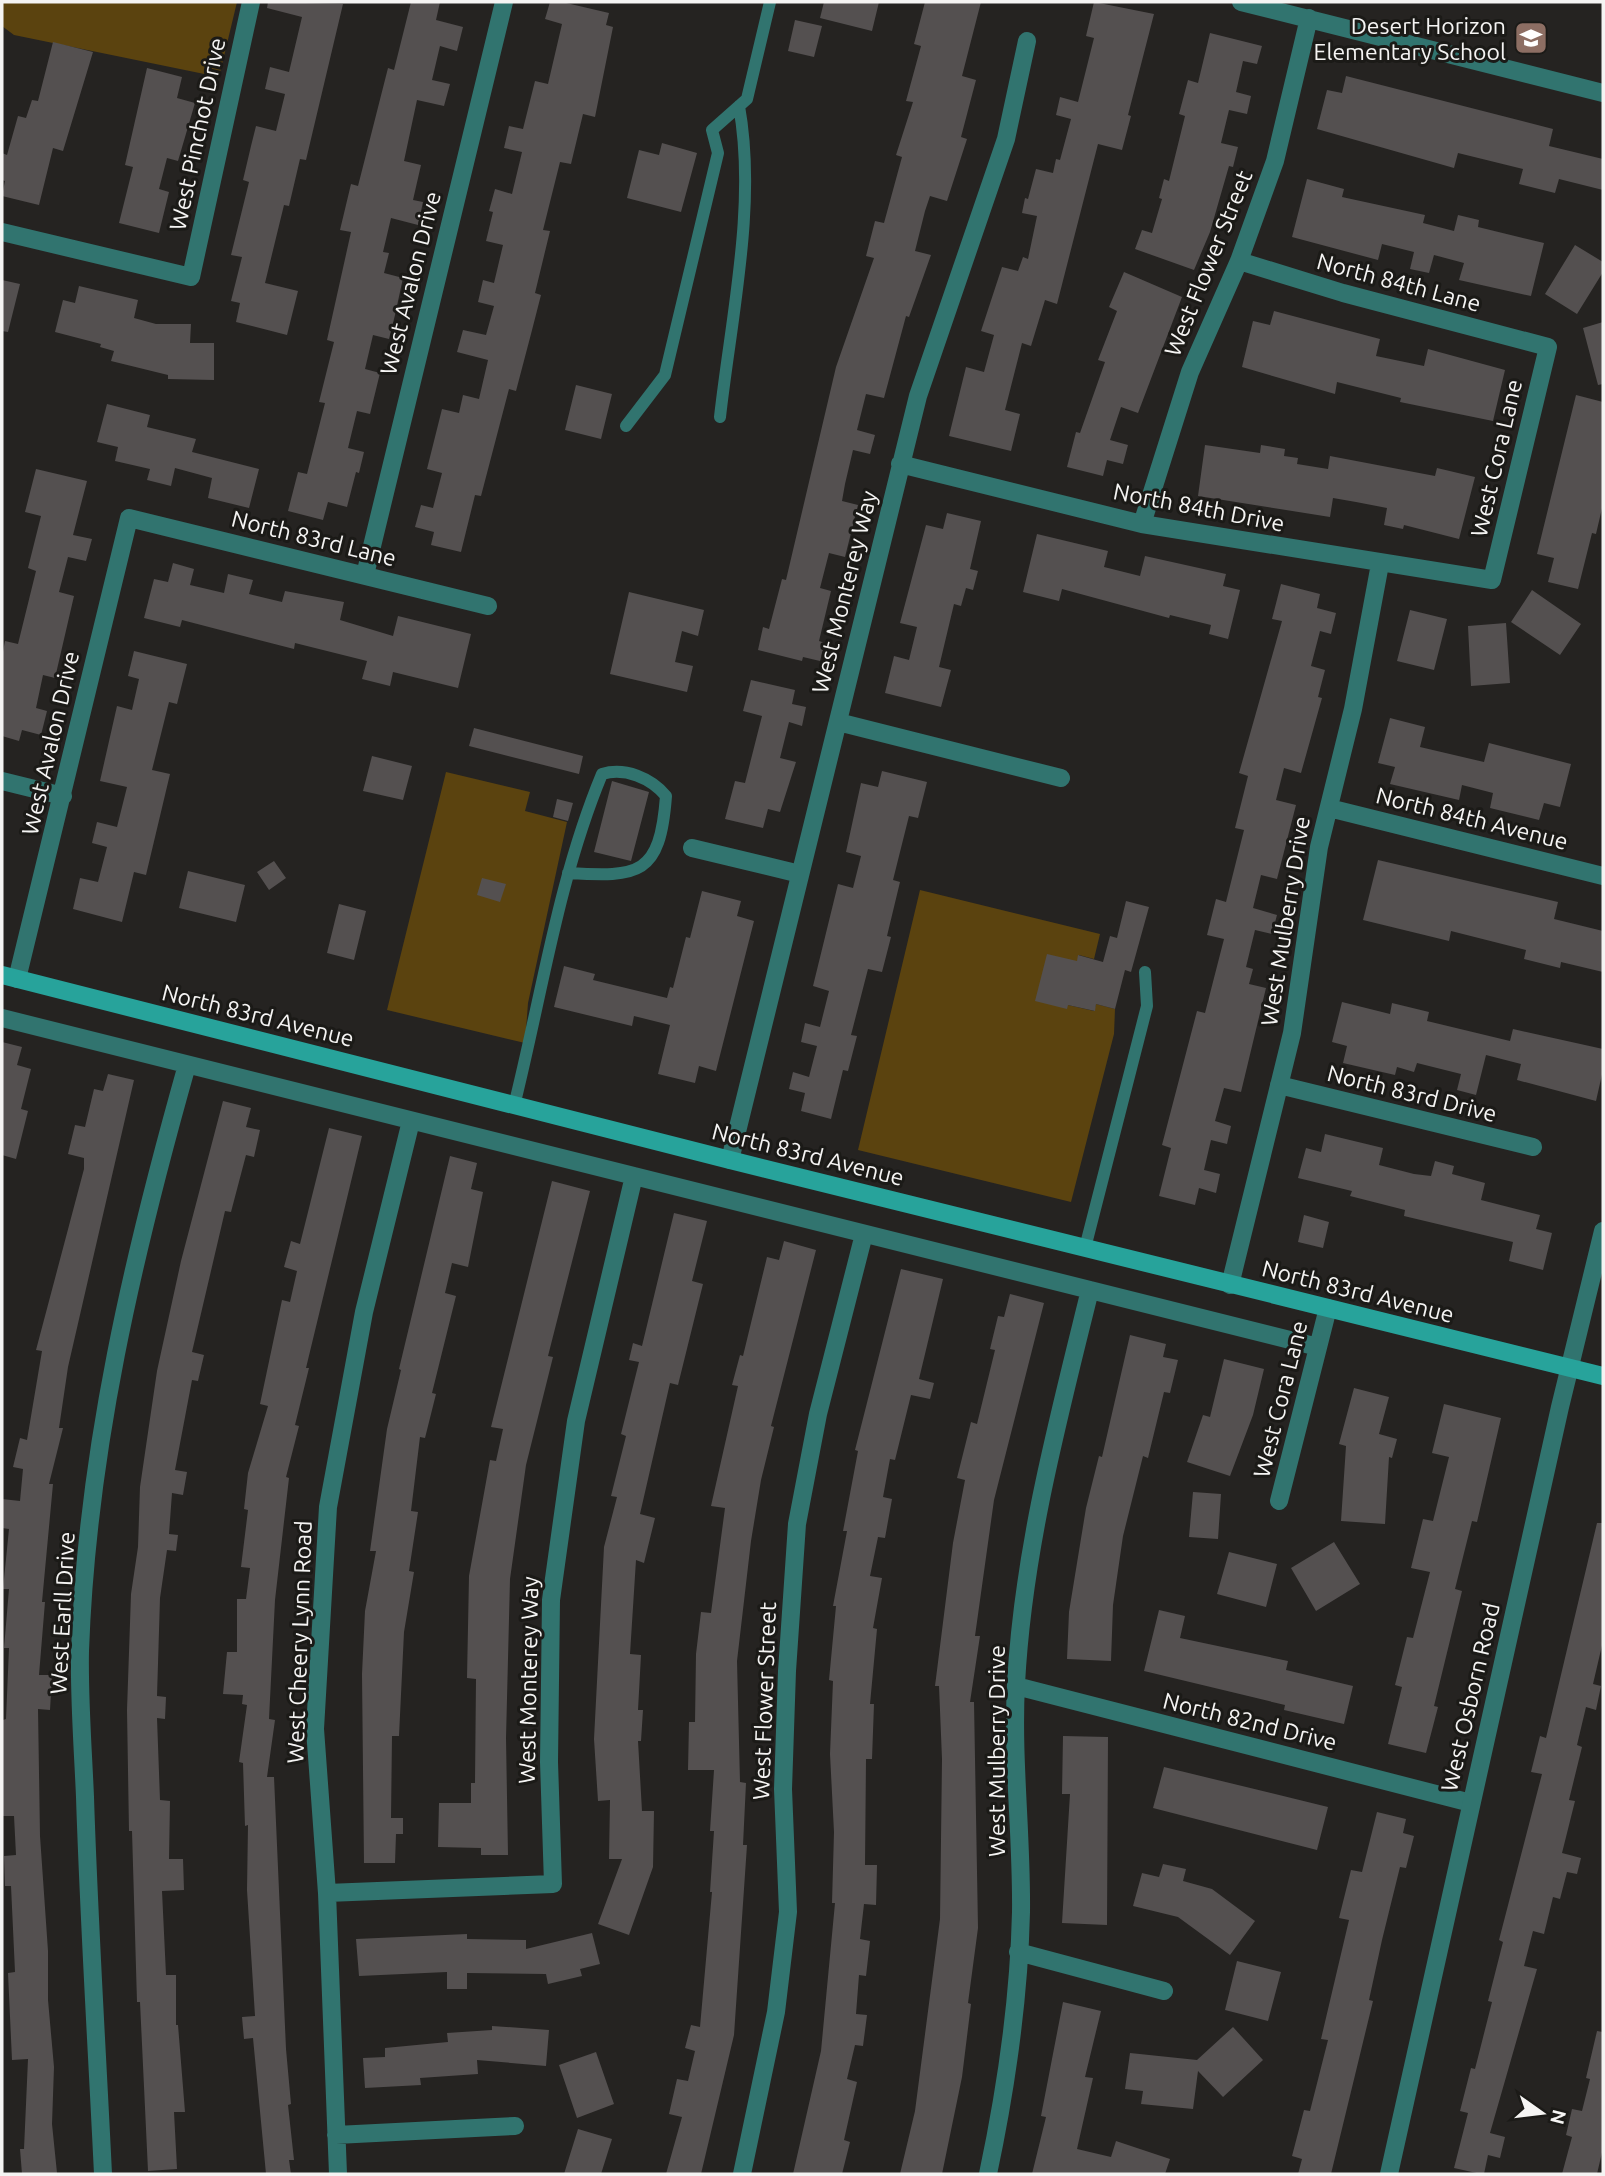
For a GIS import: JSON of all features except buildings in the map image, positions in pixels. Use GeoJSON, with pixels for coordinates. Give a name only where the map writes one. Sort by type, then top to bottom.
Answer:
{"type":"FeatureCollection","features":[{"type":"Feature","properties":{"kind":"main road","name":"North 83rd Avenue"},"geometry":{"type":"LineString","coordinates":[[10,977],[730,1160],[1603,1376]]}},
{"type":"Feature","properties":{"kind":"street","name":"West Pinchot Drive"},"geometry":{"type":"LineString","coordinates":[[2,232],[191,276],[251,2]]}},
{"type":"Feature","properties":{"kind":"street","name":"West Avalon Drive"},"geometry":{"type":"LineString","coordinates":[[365,575],[504,2]]}},
{"type":"Feature","properties":{"kind":"street"},"geometry":{"type":"LineString","coordinates":[[1241,2],[1603,93]]}},
{"type":"Feature","properties":{"kind":"street","name":"West Flower Street"},"geometry":{"type":"LineString","coordinates":[[1142,524],[1190,372],[1239,261],[1275,161],[1309,18]]}},
{"type":"Feature","properties":{"kind":"street","name":"West Monterey Way"},"geometry":{"type":"LineString","coordinates":[[730,1160],[918,396],[1006,139],[1027,41]]}},
{"type":"Feature","properties":{"kind":"street","name":"North 84th Lane"},"geometry":{"type":"LineString","coordinates":[[1239,261],[1343,293],[1548,346]]}},
{"type":"Feature","properties":{"kind":"street","name":"West Cora Lane"},"geometry":{"type":"LineString","coordinates":[[1492,580],[1548,346]]}},
{"type":"Feature","properties":{"kind":"street","name":"North 84th Drive"},"geometry":{"type":"LineString","coordinates":[[900,464],[1142,524],[1492,580]]}},
{"type":"Feature","properties":{"kind":"street","name":"West Avalon Drive"},"geometry":{"type":"LineString","coordinates":[[10,977],[63,796],[129,518]]}},
{"type":"Feature","properties":{"kind":"street","name":"North 83rd Lane"},"geometry":{"type":"LineString","coordinates":[[129,518],[488,606]]}},
{"type":"Feature","properties":{"kind":"street","name":"West Mulberry Drive"},"geometry":{"type":"LineString","coordinates":[[1230,1285],[1292,1033],[1310,902],[1353,709],[1380,564]]}},
{"type":"Feature","properties":{"kind":"street"},"geometry":{"type":"LineString","coordinates":[[838,722],[1061,778]]}},
{"type":"Feature","properties":{"kind":"street"},"geometry":{"type":"LineString","coordinates":[[2,782],[63,796]]}},
{"type":"Feature","properties":{"kind":"street","name":"North 84th Avenue"},"geometry":{"type":"LineString","coordinates":[[1329,808],[1603,876]]}},
{"type":"Feature","properties":{"kind":"street"},"geometry":{"type":"LineString","coordinates":[[692,848],[800,874]]}},
{"type":"Feature","properties":{"kind":"street"},"geometry":{"type":"LineString","coordinates":[[2,1018],[1318,1347]]}},
{"type":"Feature","properties":{"kind":"street","name":"West Earll Drive"},"geometry":{"type":"LineString","coordinates":[[103,2174],[88,1892],[80,1652],[91,1510],[111,1376],[148,1206],[187,1065]]}},
{"type":"Feature","properties":{"kind":"street","name":"North 83rd Drive"},"geometry":{"type":"LineString","coordinates":[[1279,1086],[1533,1147]]}},
{"type":"Feature","properties":{"kind":"street","name":"West Cheery Lynn Road"},"geometry":{"type":"LineString","coordinates":[[338,2174],[327,1893],[315,1729],[328,1507],[364,1312],[411,1121]]}},
{"type":"Feature","properties":{"kind":"street","name":"West Monterey Way"},"geometry":{"type":"LineString","coordinates":[[327,1893],[553,1884],[549,1762],[551,1600],[576,1421],[634,1176]]}},
{"type":"Feature","properties":{"kind":"street","name":"West Osborn Road"},"geometry":{"type":"LineString","coordinates":[[1389,2174],[1471,1803],[1603,1231]]}},
{"type":"Feature","properties":{"kind":"street","name":"West Flower Street"},"geometry":{"type":"LineString","coordinates":[[742,2174],[776,2011],[788,1912],[783,1789],[787,1671],[797,1524],[818,1414],[864,1234]]}},
{"type":"Feature","properties":{"kind":"street","name":"West Mulberry Drive"},"geometry":{"type":"LineString","coordinates":[[988,2174],[1010,2046],[1018,1952],[1021,1872],[1016,1686],[1028,1560],[1090,1290]]}},
{"type":"Feature","properties":{"kind":"street","name":"West Cora Lane"},"geometry":{"type":"LineString","coordinates":[[1279,1501],[1328,1308]]}},
{"type":"Feature","properties":{"kind":"street","name":"North 82nd Drive"},"geometry":{"type":"LineString","coordinates":[[1016,1686],[1471,1803]]}},
{"type":"Feature","properties":{"kind":"street"},"geometry":{"type":"LineString","coordinates":[[1018,1952],[1164,1991]]}},
{"type":"Feature","properties":{"kind":"street"},"geometry":{"type":"LineString","coordinates":[[336,2135],[515,2126]]}},
{"type":"Feature","properties":{"kind":"lane"},"geometry":{"type":"LineString","coordinates":[[626,426],[665,375],[718,153],[712,130],[747,99],[770,2]]}},
{"type":"Feature","properties":{"kind":"lane"},"geometry":{"type":"LineString","coordinates":[[719,417],[746,200],[746,142],[739,106]]}},
{"type":"Feature","properties":{"kind":"lane"},"geometry":{"type":"LineString","coordinates":[[514,1105],[568,873],[579,830],[602,774],[614,771],[653,781],[666,796],[664,815],[651,858],[640,869],[620,876],[568,873]]}},
{"type":"Feature","properties":{"kind":"lane"},"geometry":{"type":"LineString","coordinates":[[1085,1248],[1147,1006],[1145,972]]}},
{"type":"Feature","properties":{"kind":"shaded area"},"geometry":{"type":"Polygon","coordinates":[[[2,2],[237,2],[219,77],[14,35],[2,26],[2,2]]]}},
{"type":"Feature","properties":{"kind":"shaded area"},"geometry":{"type":"Polygon","coordinates":[[[446,772],[530,792],[525,811],[567,822],[528,1003],[525,1043],[387,1010],[446,772]]]}},
{"type":"Feature","properties":{"kind":"shaded area"},"geometry":{"type":"Polygon","coordinates":[[[920,890],[1100,934],[1094,959],[1079,955],[1068,1005],[1094,1011],[1096,1004],[1115,1009],[1114,1034],[1071,1202],[858,1150],[920,890]]]}},
{"type":"Feature","properties":{"kind":"place","name":"Desert Horizon Elementary School"},"geometry":{"type":"Point","coordinates":[1531,38]}}]}
